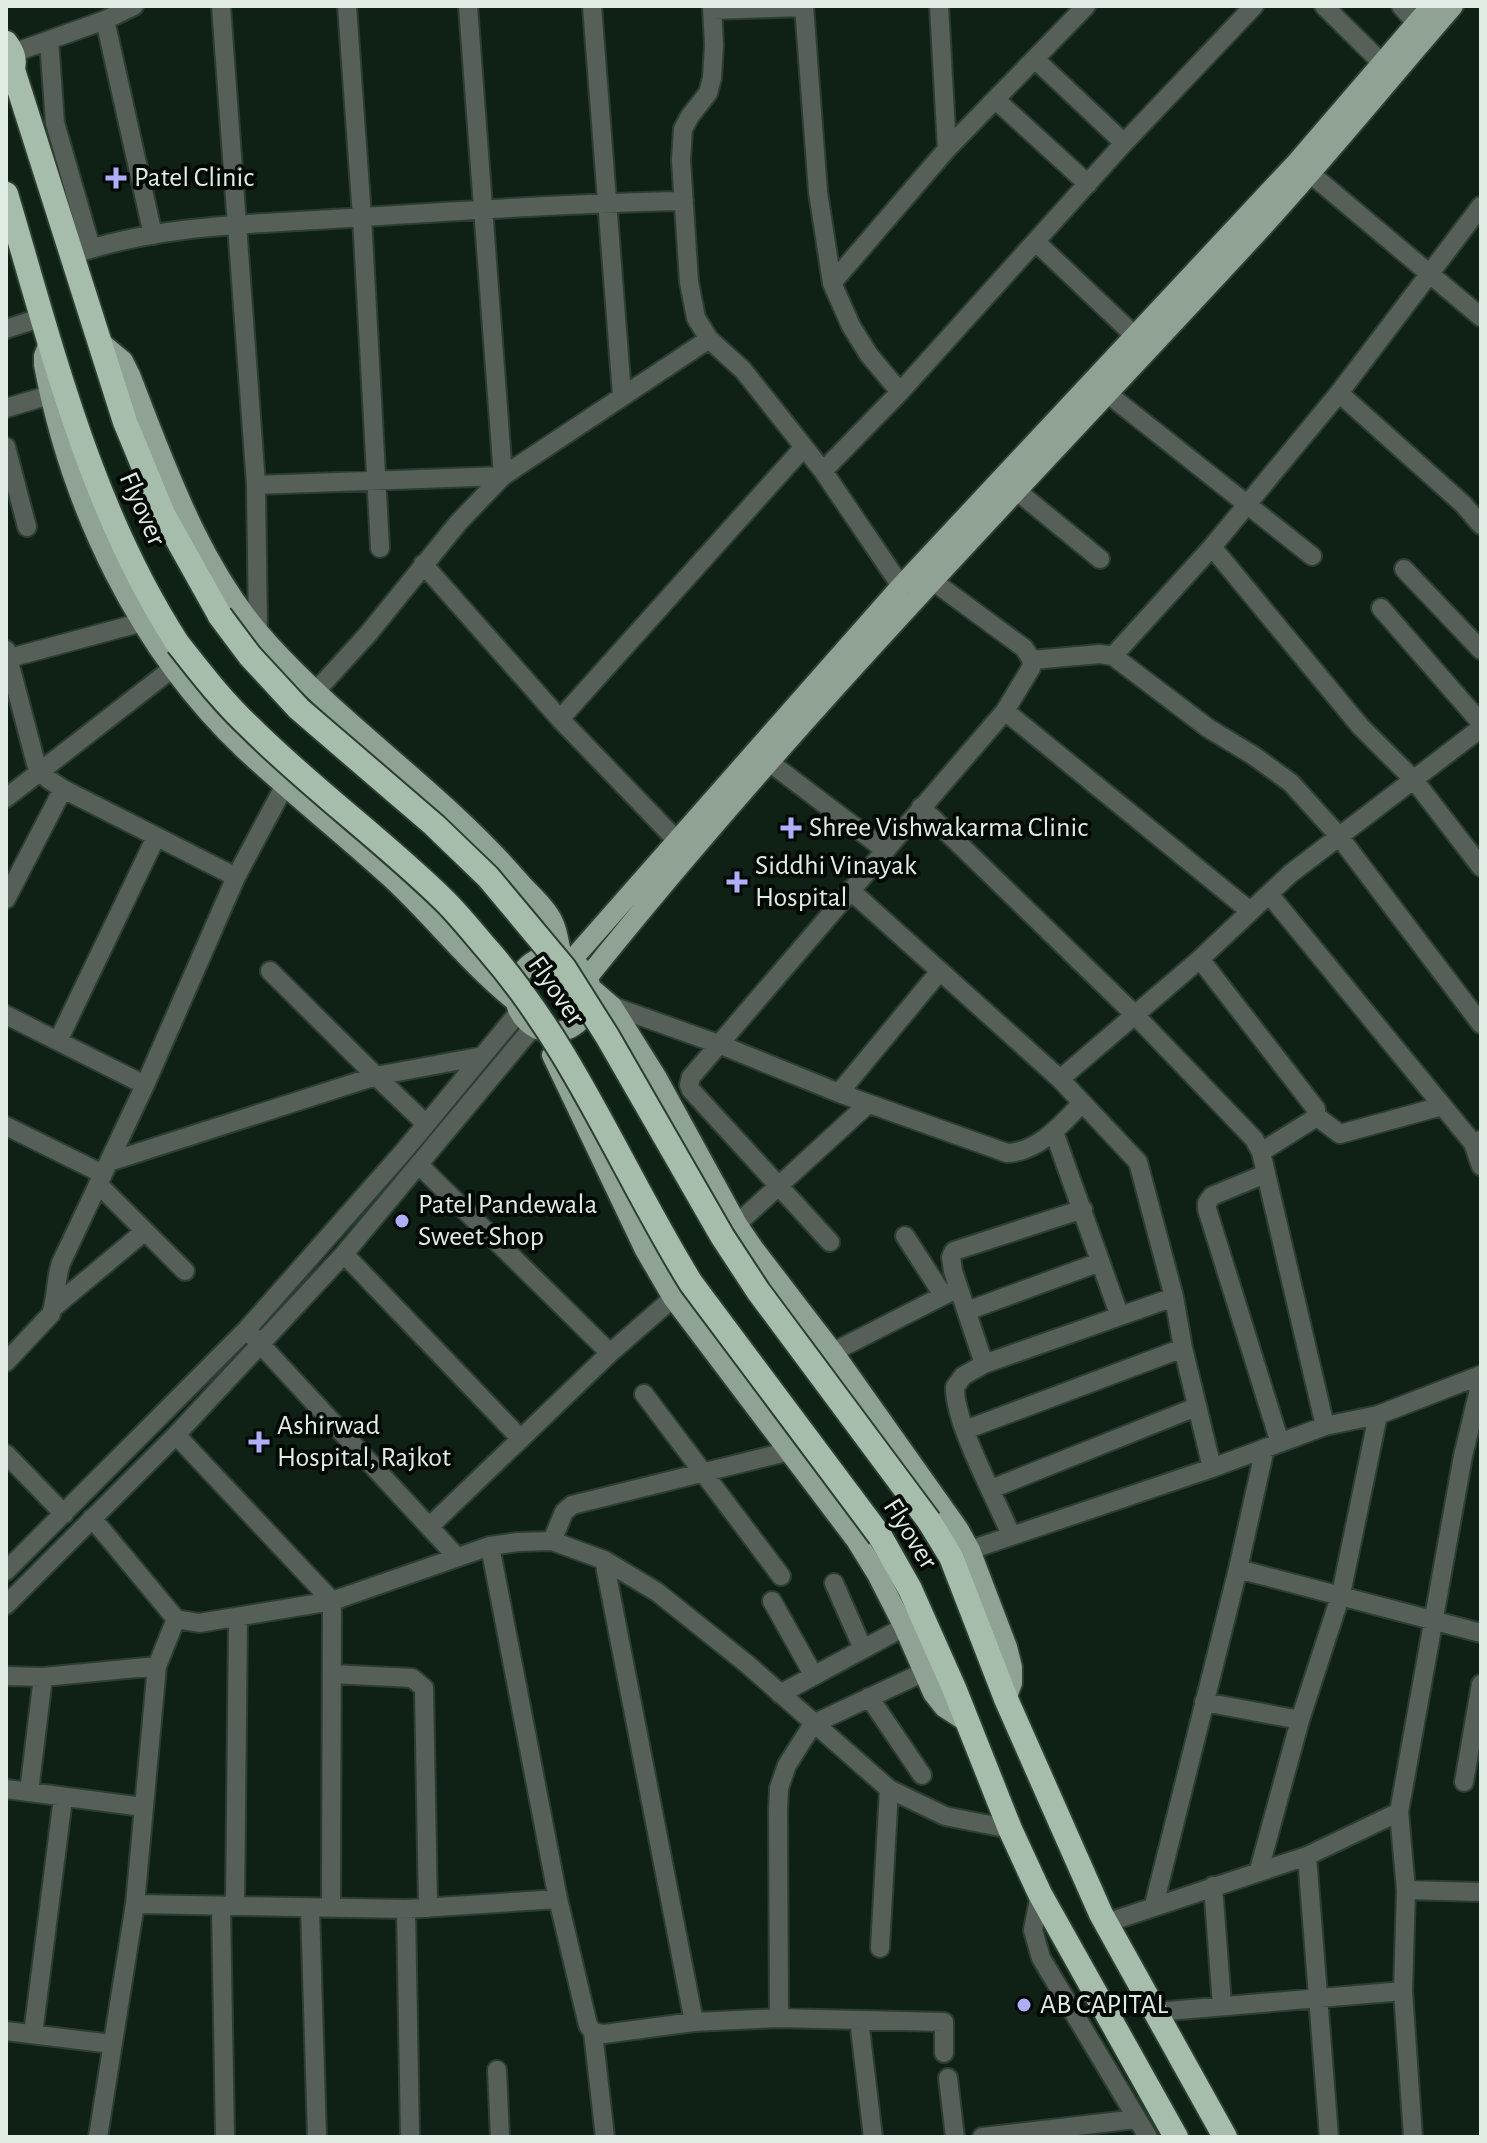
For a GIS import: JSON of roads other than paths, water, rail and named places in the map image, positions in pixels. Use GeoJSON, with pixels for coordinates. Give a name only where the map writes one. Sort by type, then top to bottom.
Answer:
{"type":"FeatureCollection","features":[{"type":"Feature","properties":{"kind":"highway","name":"Flyover"},"geometry":{"type":"LineString","coordinates":[[9,55],[81,252],[99,341],[125,422],[163,514],[220,616],[250,656],[299,709],[434,825],[488,877],[564,968],[729,1247],[758,1291],[929,1521],[951,1557],[1006,1699],[1106,1923],[1225,2137]]}},
{"type":"Feature","properties":{"kind":"highway","name":"Flyover"},"geometry":{"type":"LineString","coordinates":[[6,194],[78,435],[117,531],[176,656],[249,727],[447,903],[537,1013],[691,1283],[880,1536],[910,1589],[1040,1894],[1176,2137]]}},
{"type":"Feature","properties":{"kind":"main road"},"geometry":{"type":"LineString","coordinates":[[761,756],[901,586],[925,575],[1017,491],[1100,388],[1136,337],[1303,168],[1382,63],[1431,6]]}},
{"type":"Feature","properties":{"kind":"main road"},"geometry":{"type":"LineString","coordinates":[[566,959],[682,847],[925,575],[1453,6]]}},
{"type":"Feature","properties":{"kind":"main road"},"geometry":{"type":"LineString","coordinates":[[50,341],[44,356],[50,395],[72,476],[100,542],[143,622],[176,656],[216,720],[245,750],[393,880],[527,1018],[560,1032],[580,1021],[591,1000],[589,983],[682,847]]}},
{"type":"Feature","properties":{"kind":"main road"},"geometry":{"type":"LineString","coordinates":[[99,341],[123,361],[205,549],[232,596],[258,631],[316,691],[489,846],[553,921],[566,959],[612,1006],[678,1115],[737,1224],[946,1509],[970,1550],[1012,1667],[1012,1683],[1006,1699]]}},
{"type":"Feature","properties":{"kind":"main road"},"geometry":{"type":"LineString","coordinates":[[566,959],[549,956],[526,967],[514,989],[645,1250],[700,1336],[856,1540],[904,1627],[933,1693],[944,1707],[967,1722]]}},
{"type":"Feature","properties":{"kind":"street"},"geometry":{"type":"LineString","coordinates":[[9,55],[105,20],[134,6]]}},
{"type":"Feature","properties":{"kind":"street"},"geometry":{"type":"LineString","coordinates":[[221,6],[256,485],[258,631]]}},
{"type":"Feature","properties":{"kind":"street"},"geometry":{"type":"LineString","coordinates":[[347,6],[380,548]]}},
{"type":"Feature","properties":{"kind":"street"},"geometry":{"type":"LineString","coordinates":[[468,6],[503,476]]}},
{"type":"Feature","properties":{"kind":"street"},"geometry":{"type":"LineString","coordinates":[[592,6],[622,395]]}},
{"type":"Feature","properties":{"kind":"street"},"geometry":{"type":"LineString","coordinates":[[939,6],[947,149]]}},
{"type":"Feature","properties":{"kind":"street"},"geometry":{"type":"LineString","coordinates":[[823,471],[900,392],[1124,143],[1254,6]]}},
{"type":"Feature","properties":{"kind":"street"},"geometry":{"type":"LineString","coordinates":[[1324,6],[1382,63]]}},
{"type":"Feature","properties":{"kind":"street"},"geometry":{"type":"LineString","coordinates":[[1401,6],[1416,23]]}},
{"type":"Feature","properties":{"kind":"street"},"geometry":{"type":"LineString","coordinates":[[900,392],[869,355],[851,326],[832,283],[818,192],[804,7],[712,8],[714,45],[708,93],[683,129],[681,160],[692,302],[696,318],[709,339],[743,370],[823,471],[901,586]]}},
{"type":"Feature","properties":{"kind":"street"},"geometry":{"type":"LineString","coordinates":[[832,283],[947,149],[1036,60],[1080,9]]}},
{"type":"Feature","properties":{"kind":"street"},"geometry":{"type":"LineString","coordinates":[[105,20],[153,235]]}},
{"type":"Feature","properties":{"kind":"street"},"geometry":{"type":"LineString","coordinates":[[49,40],[55,123],[81,252],[153,235],[237,225],[483,208],[684,201]]}},
{"type":"Feature","properties":{"kind":"street"},"geometry":{"type":"LineString","coordinates":[[1036,60],[1124,143]]}},
{"type":"Feature","properties":{"kind":"street"},"geometry":{"type":"LineString","coordinates":[[996,100],[1088,184]]}},
{"type":"Feature","properties":{"kind":"street"},"geometry":{"type":"LineString","coordinates":[[1303,168],[1481,317]]}},
{"type":"Feature","properties":{"kind":"street"},"geometry":{"type":"LineString","coordinates":[[1113,656],[1212,547],[1339,393],[1481,206]]}},
{"type":"Feature","properties":{"kind":"street"},"geometry":{"type":"LineString","coordinates":[[1036,242],[1136,337]]}},
{"type":"Feature","properties":{"kind":"street"},"geometry":{"type":"LineString","coordinates":[[6,329],[43,317]]}},
{"type":"Feature","properties":{"kind":"street"},"geometry":{"type":"LineString","coordinates":[[316,691],[368,634],[423,564],[503,476],[709,339]]}},
{"type":"Feature","properties":{"kind":"street"},"geometry":{"type":"LineString","coordinates":[[1100,388],[1312,556]]}},
{"type":"Feature","properties":{"kind":"street"},"geometry":{"type":"LineString","coordinates":[[1339,393],[1463,504],[1481,525]]}},
{"type":"Feature","properties":{"kind":"street"},"geometry":{"type":"LineString","coordinates":[[6,408],[50,395]]}},
{"type":"Feature","properties":{"kind":"street"},"geometry":{"type":"LineString","coordinates":[[6,447],[27,527]]}},
{"type":"Feature","properties":{"kind":"street"},"geometry":{"type":"LineString","coordinates":[[560,719],[804,447]]}},
{"type":"Feature","properties":{"kind":"street"},"geometry":{"type":"LineString","coordinates":[[256,485],[503,476]]}},
{"type":"Feature","properties":{"kind":"street"},"geometry":{"type":"LineString","coordinates":[[1017,491],[1100,559]]}},
{"type":"Feature","properties":{"kind":"street"},"geometry":{"type":"LineString","coordinates":[[1212,547],[1360,726],[1414,780],[1481,867]]}},
{"type":"Feature","properties":{"kind":"street"},"geometry":{"type":"LineString","coordinates":[[423,564],[560,719],[682,847]]}},
{"type":"Feature","properties":{"kind":"street"},"geometry":{"type":"LineString","coordinates":[[1404,569],[1481,650]]}},
{"type":"Feature","properties":{"kind":"street"},"geometry":{"type":"LineString","coordinates":[[830,1242],[689,1085],[691,1077],[1005,711],[1031,668],[1032,660],[1024,648],[925,575]]}},
{"type":"Feature","properties":{"kind":"street"},"geometry":{"type":"LineString","coordinates":[[1060,1079],[1338,835],[1481,726],[1381,608]]}},
{"type":"Feature","properties":{"kind":"street"},"geometry":{"type":"LineString","coordinates":[[143,622],[7,656],[30,750],[40,772],[63,789],[236,877]]}},
{"type":"Feature","properties":{"kind":"street"},"geometry":{"type":"LineString","coordinates":[[1032,660],[1100,654],[1113,656],[1208,728],[1291,783],[1338,835],[1481,1024]]}},
{"type":"Feature","properties":{"kind":"street"},"geometry":{"type":"LineString","coordinates":[[6,798],[176,656]]}},
{"type":"Feature","properties":{"kind":"street"},"geometry":{"type":"LineString","coordinates":[[1005,711],[1250,911]]}},
{"type":"Feature","properties":{"kind":"street"},"geometry":{"type":"LineString","coordinates":[[761,756],[884,849]]}},
{"type":"Feature","properties":{"kind":"street"},"geometry":{"type":"LineString","coordinates":[[54,1307],[56,1277],[236,877],[285,785]]}},
{"type":"Feature","properties":{"kind":"street"},"geometry":{"type":"LineString","coordinates":[[6,899],[63,789]]}},
{"type":"Feature","properties":{"kind":"street"},"geometry":{"type":"LineString","coordinates":[[921,807],[1134,1014],[1254,1139],[1261,1152],[1325,1426]]}},
{"type":"Feature","properties":{"kind":"street"},"geometry":{"type":"LineString","coordinates":[[58,1041],[156,837]]}},
{"type":"Feature","properties":{"kind":"street"},"geometry":{"type":"LineString","coordinates":[[850,890],[1060,1079],[1138,1162],[1174,1297],[1212,1468]]}},
{"type":"Feature","properties":{"kind":"street"},"geometry":{"type":"LineString","coordinates":[[1269,894],[1442,1106],[1477,1141],[1481,1166]]}},
{"type":"Feature","properties":{"kind":"street"},"geometry":{"type":"LineString","coordinates":[[1200,959],[1312,1102],[1316,1116],[1340,1134],[1442,1106]]}},
{"type":"Feature","properties":{"kind":"street"},"geometry":{"type":"LineString","coordinates":[[270,971],[426,1124]]}},
{"type":"Feature","properties":{"kind":"street"},"geometry":{"type":"LineString","coordinates":[[839,1093],[940,971]]}},
{"type":"Feature","properties":{"kind":"street"},"geometry":{"type":"LineString","coordinates":[[612,1006],[721,1045],[868,1104],[1007,1153],[1025,1150],[1054,1132],[1082,1103]]}},
{"type":"Feature","properties":{"kind":"street"},"geometry":{"type":"LineString","coordinates":[[6,1015],[145,1085]]}},
{"type":"Feature","properties":{"kind":"street"},"geometry":{"type":"LineString","coordinates":[[6,1571],[247,1329],[483,1056],[527,1018]]}},
{"type":"Feature","properties":{"kind":"street"},"geometry":{"type":"LineString","coordinates":[[6,1605],[176,1435],[344,1254],[419,1165],[527,1018]]}},
{"type":"Feature","properties":{"kind":"street"},"geometry":{"type":"LineString","coordinates":[[103,1173],[376,1076],[483,1056]]}},
{"type":"Feature","properties":{"kind":"street"},"geometry":{"type":"LineString","coordinates":[[737,1224],[868,1104]]}},
{"type":"Feature","properties":{"kind":"street"},"geometry":{"type":"LineString","coordinates":[[1261,1152],[1316,1116]]}},
{"type":"Feature","properties":{"kind":"street"},"geometry":{"type":"LineString","coordinates":[[8,1132],[103,1173],[145,1231],[185,1271]]}},
{"type":"Feature","properties":{"kind":"street"},"geometry":{"type":"LineString","coordinates":[[1054,1132],[1119,1314]]}},
{"type":"Feature","properties":{"kind":"street"},"geometry":{"type":"LineString","coordinates":[[419,1165],[610,1353]]}},
{"type":"Feature","properties":{"kind":"street"},"geometry":{"type":"LineString","coordinates":[[1154,1905],[1272,1446],[1207,1203],[1212,1196],[1265,1174]]}},
{"type":"Feature","properties":{"kind":"street"},"geometry":{"type":"LineString","coordinates":[[950,1291],[954,1251],[1083,1209]]}},
{"type":"Feature","properties":{"kind":"street"},"geometry":{"type":"LineString","coordinates":[[6,1362],[45,1323],[54,1307],[145,1231]]}},
{"type":"Feature","properties":{"kind":"street"},"geometry":{"type":"LineString","coordinates":[[905,1236],[967,1311],[984,1364]]}},
{"type":"Feature","properties":{"kind":"street"},"geometry":{"type":"LineString","coordinates":[[344,1254],[521,1439]]}},
{"type":"Feature","properties":{"kind":"street"},"geometry":{"type":"LineString","coordinates":[[967,1311],[1100,1262]]}},
{"type":"Feature","properties":{"kind":"street"},"geometry":{"type":"LineString","coordinates":[[833,1352],[950,1291]]}},
{"type":"Feature","properties":{"kind":"street"},"geometry":{"type":"LineString","coordinates":[[1011,1535],[965,1430],[955,1387],[963,1376],[984,1364],[1174,1297]]}},
{"type":"Feature","properties":{"kind":"street"},"geometry":{"type":"LineString","coordinates":[[429,1527],[610,1353],[673,1298]]}},
{"type":"Feature","properties":{"kind":"street"},"geometry":{"type":"LineString","coordinates":[[247,1329],[457,1557]]}},
{"type":"Feature","properties":{"kind":"street"},"geometry":{"type":"LineString","coordinates":[[965,1430],[1183,1348]]}},
{"type":"Feature","properties":{"kind":"street"},"geometry":{"type":"LineString","coordinates":[[970,1550],[1325,1426],[1378,1415],[1481,1375]]}},
{"type":"Feature","properties":{"kind":"street"},"geometry":{"type":"LineString","coordinates":[[1413,2137],[1403,1991],[1406,1890],[1399,1812],[1463,1456],[1481,1381]]}},
{"type":"Feature","properties":{"kind":"street"},"geometry":{"type":"LineString","coordinates":[[644,1394],[781,1576]]}},
{"type":"Feature","properties":{"kind":"street"},"geometry":{"type":"LineString","coordinates":[[991,1489],[1196,1407]]}},
{"type":"Feature","properties":{"kind":"street"},"geometry":{"type":"LineString","coordinates":[[1259,1870],[1300,1720],[1341,1594],[1378,1415]]}},
{"type":"Feature","properties":{"kind":"street"},"geometry":{"type":"LineString","coordinates":[[176,1435],[332,1601],[331,1908]]}},
{"type":"Feature","properties":{"kind":"street"},"geometry":{"type":"LineString","coordinates":[[552,1541],[564,1512],[572,1505],[790,1451]]}},
{"type":"Feature","properties":{"kind":"street"},"geometry":{"type":"LineString","coordinates":[[6,1454],[64,1514]]}},
{"type":"Feature","properties":{"kind":"street"},"geometry":{"type":"LineString","coordinates":[[92,1518],[176,1619],[199,1623],[238,1619],[332,1601],[490,1546],[552,1541],[604,1560],[657,1592],[889,1789],[945,1816],[1010,1829]]}},
{"type":"Feature","properties":{"kind":"street"},"geometry":{"type":"LineString","coordinates":[[490,1546],[558,1899],[588,2025],[593,2032],[605,2137]]}},
{"type":"Feature","properties":{"kind":"street"},"geometry":{"type":"LineString","coordinates":[[604,1560],[694,2022]]}},
{"type":"Feature","properties":{"kind":"street"},"geometry":{"type":"LineString","coordinates":[[1238,1569],[1481,1633]]}},
{"type":"Feature","properties":{"kind":"street"},"geometry":{"type":"LineString","coordinates":[[834,1583],[863,1649]]}},
{"type":"Feature","properties":{"kind":"street"},"geometry":{"type":"LineString","coordinates":[[772,1601],[814,1676]]}},
{"type":"Feature","properties":{"kind":"street"},"geometry":{"type":"LineString","coordinates":[[98,2137],[135,1904],[157,1666],[176,1619]]}},
{"type":"Feature","properties":{"kind":"street"},"geometry":{"type":"LineString","coordinates":[[225,2137],[228,1907],[238,1619]]}},
{"type":"Feature","properties":{"kind":"street"},"geometry":{"type":"LineString","coordinates":[[780,1694],[904,1627]]}},
{"type":"Feature","properties":{"kind":"street"},"geometry":{"type":"LineString","coordinates":[[6,1676],[43,1677],[157,1666]]}},
{"type":"Feature","properties":{"kind":"street"},"geometry":{"type":"LineString","coordinates":[[779,2018],[779,1788],[787,1765],[813,1724],[924,1672]]}},
{"type":"Feature","properties":{"kind":"street"},"geometry":{"type":"LineString","coordinates":[[332,1674],[412,1678],[424,1688],[428,1908]]}},
{"type":"Feature","properties":{"kind":"street"},"geometry":{"type":"LineString","coordinates":[[29,1792],[43,1677]]}},
{"type":"Feature","properties":{"kind":"street"},"geometry":{"type":"LineString","coordinates":[[1464,1782],[1481,1684]]}},
{"type":"Feature","properties":{"kind":"street"},"geometry":{"type":"LineString","coordinates":[[869,1697],[922,1775]]}},
{"type":"Feature","properties":{"kind":"street"},"geometry":{"type":"LineString","coordinates":[[1204,1702],[1300,1720]]}},
{"type":"Feature","properties":{"kind":"street"},"geometry":{"type":"LineString","coordinates":[[6,1789],[143,1807]]}},
{"type":"Feature","properties":{"kind":"street"},"geometry":{"type":"LineString","coordinates":[[880,1948],[889,1789]]}},
{"type":"Feature","properties":{"kind":"street"},"geometry":{"type":"LineString","coordinates":[[33,2034],[63,1798]]}},
{"type":"Feature","properties":{"kind":"street"},"geometry":{"type":"LineString","coordinates":[[1106,1923],[1307,1856],[1399,1812]]}},
{"type":"Feature","properties":{"kind":"street"},"geometry":{"type":"LineString","coordinates":[[1307,1856],[1329,2137]]}},
{"type":"Feature","properties":{"kind":"street"},"geometry":{"type":"LineString","coordinates":[[1213,1886],[1222,2005]]}},
{"type":"Feature","properties":{"kind":"street"},"geometry":{"type":"LineString","coordinates":[[1406,1890],[1481,1892]]}},
{"type":"Feature","properties":{"kind":"street"},"geometry":{"type":"LineString","coordinates":[[1040,1894],[1033,1930],[1041,1958],[1148,2137]]}},
{"type":"Feature","properties":{"kind":"street"},"geometry":{"type":"LineString","coordinates":[[135,1904],[406,1909],[558,1899]]}},
{"type":"Feature","properties":{"kind":"street"},"geometry":{"type":"LineString","coordinates":[[310,1908],[317,2137]]}},
{"type":"Feature","properties":{"kind":"street"},"geometry":{"type":"LineString","coordinates":[[406,1909],[410,2137]]}},
{"type":"Feature","properties":{"kind":"street"},"geometry":{"type":"LineString","coordinates":[[1156,2012],[1403,1991]]}},
{"type":"Feature","properties":{"kind":"street"},"geometry":{"type":"LineString","coordinates":[[593,2032],[604,2034],[694,2022],[779,2018],[944,2022],[944,2053]]}},
{"type":"Feature","properties":{"kind":"street"},"geometry":{"type":"LineString","coordinates":[[859,2020],[873,2137]]}},
{"type":"Feature","properties":{"kind":"street"},"geometry":{"type":"LineString","coordinates":[[6,2031],[112,2044]]}},
{"type":"Feature","properties":{"kind":"street"},"geometry":{"type":"LineString","coordinates":[[497,2070],[500,2137]]}},
{"type":"Feature","properties":{"kind":"street"},"geometry":{"type":"LineString","coordinates":[[948,2078],[955,2137]]}},
{"type":"Feature","properties":{"kind":"street"},"geometry":{"type":"LineString","coordinates":[[982,2137],[1109,2129],[1137,2119]]}},
{"type":"Feature","properties":{"kind":"place","name":"Patel Clinic"},"geometry":{"type":"Point","coordinates":[116,178]}},
{"type":"Feature","properties":{"kind":"place","name":"Shree Vishwakarma Clinic"},"geometry":{"type":"Point","coordinates":[791,828]}},
{"type":"Feature","properties":{"kind":"place","name":"Siddhi Vinayak Hospital"},"geometry":{"type":"Point","coordinates":[737,882]}},
{"type":"Feature","properties":{"kind":"place","name":"Patel Pandewala Sweet Shop"},"geometry":{"type":"Point","coordinates":[402,1221]}},
{"type":"Feature","properties":{"kind":"place","name":"Ashirwad Hospital, Rajkot"},"geometry":{"type":"Point","coordinates":[259,1442]}},
{"type":"Feature","properties":{"kind":"place","name":"AB CAPITAL"},"geometry":{"type":"Point","coordinates":[1024,2005]}}]}
